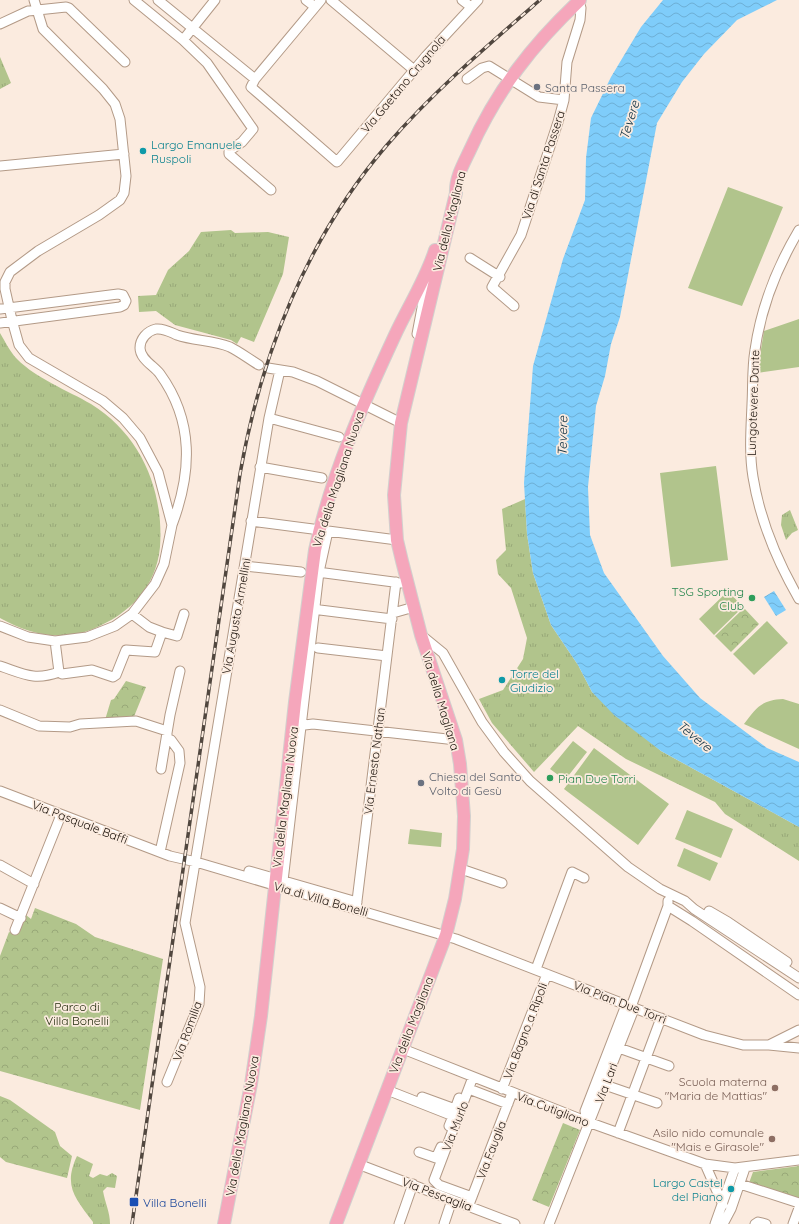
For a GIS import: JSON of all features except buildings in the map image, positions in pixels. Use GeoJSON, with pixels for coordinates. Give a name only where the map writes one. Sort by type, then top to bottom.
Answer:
{"type":"FeatureCollection","features":[{"type":"Feature","properties":{"kind":"main road","name":"Via della Magliana"},"geometry":{"type":"LineString","coordinates":[[336,1224],[446,935],[461,869],[464,816],[460,764],[456,740],[421,635],[414,607],[402,583],[397,540],[394,487],[401,423],[425,309],[456,193],[455,186],[473,143],[510,79],[548,31],[580,1]]}},
{"type":"Feature","properties":{"kind":"main road","name":"Via della Magliana Nuova"},"geometry":{"type":"LineString","coordinates":[[224,1224],[251,1084],[278,882],[298,726],[295,702],[311,570],[349,441],[363,403],[405,311],[431,263],[451,192],[455,186]]}},
{"type":"Feature","properties":{"kind":"street"},"geometry":{"type":"LineString","coordinates":[[34,0],[41,24],[48,35],[103,89],[115,104],[120,119],[126,176],[123,197],[99,215],[38,251],[13,269],[8,276],[5,286],[4,309],[12,320],[19,345],[30,358],[103,401],[123,418],[140,438],[158,472],[172,525]]}},
{"type":"Feature","properties":{"kind":"street"},"geometry":{"type":"LineString","coordinates":[[134,0],[183,40],[207,63],[252,126],[252,130],[242,142],[229,151],[229,154],[271,190]]}},
{"type":"Feature","properties":{"kind":"street"},"geometry":{"type":"LineString","coordinates":[[158,0],[254,78],[318,3],[306,0]]}},
{"type":"Feature","properties":{"kind":"street"},"geometry":{"type":"LineString","coordinates":[[183,40],[215,0]]}},
{"type":"Feature","properties":{"kind":"street"},"geometry":{"type":"LineString","coordinates":[[331,0],[414,70]]}},
{"type":"Feature","properties":{"kind":"street"},"geometry":{"type":"LineString","coordinates":[[462,0],[471,7]]}},
{"type":"Feature","properties":{"kind":"street","name":"Via Gaetano Crugnola"},"geometry":{"type":"LineString","coordinates":[[254,78],[251,87],[337,162],[414,70],[478,0]]}},
{"type":"Feature","properties":{"kind":"street","name":"Via di Santa Passera"},"geometry":{"type":"LineString","coordinates":[[514,306],[492,288],[500,277],[521,235],[564,100],[567,62],[580,20],[580,1]]}},
{"type":"Feature","properties":{"kind":"street"},"geometry":{"type":"LineString","coordinates":[[0,24],[28,11],[61,7],[69,8],[125,62]]}},
{"type":"Feature","properties":{"kind":"street"},"geometry":{"type":"LineString","coordinates":[[467,79],[486,66],[539,97],[564,100]]}},
{"type":"Feature","properties":{"kind":"street"},"geometry":{"type":"LineString","coordinates":[[0,166],[124,154]]}},
{"type":"Feature","properties":{"kind":"street","name":"Lungotevere Dante"},"geometry":{"type":"LineString","coordinates":[[799,230],[779,269],[767,297],[759,327],[754,351],[750,446],[753,481],[769,537],[780,565],[799,599]]}},
{"type":"Feature","properties":{"kind":"street"},"geometry":{"type":"LineString","coordinates":[[470,258],[500,277]]}},
{"type":"Feature","properties":{"kind":"street","name":"Via della Magliana"},"geometry":{"type":"LineString","coordinates":[[425,309],[431,263]]}},
{"type":"Feature","properties":{"kind":"street"},"geometry":{"type":"LineString","coordinates":[[0,323],[12,320],[120,308],[124,305],[126,299],[123,295],[118,294],[4,309]]}},
{"type":"Feature","properties":{"kind":"street"},"geometry":{"type":"LineString","coordinates":[[405,311],[416,305],[425,309]]}},
{"type":"Feature","properties":{"kind":"street"},"geometry":{"type":"LineString","coordinates":[[0,626],[28,637],[55,641],[76,639],[105,631],[132,614],[151,590],[161,571],[172,525],[182,498],[187,457],[186,434],[180,411],[161,376],[141,354],[140,348],[142,340],[152,331],[161,329],[180,336],[226,346],[259,365]]}},
{"type":"Feature","properties":{"kind":"street"},"geometry":{"type":"LineString","coordinates":[[268,368],[293,372],[311,378],[401,423]]}},
{"type":"Feature","properties":{"kind":"street","name":"Via Augusto Armellini"},"geometry":{"type":"LineString","coordinates":[[196,862],[268,418],[280,370]]}},
{"type":"Feature","properties":{"kind":"street"},"geometry":{"type":"LineString","coordinates":[[268,418],[339,437]]}},
{"type":"Feature","properties":{"kind":"street"},"geometry":{"type":"LineString","coordinates":[[260,467],[322,478]]}},
{"type":"Feature","properties":{"kind":"street"},"geometry":{"type":"LineString","coordinates":[[251,521],[397,540]]}},
{"type":"Feature","properties":{"kind":"street"},"geometry":{"type":"LineString","coordinates":[[245,566],[301,572]]}},
{"type":"Feature","properties":{"kind":"street"},"geometry":{"type":"LineString","coordinates":[[325,573],[402,583]]}},
{"type":"Feature","properties":{"kind":"street","name":"Via Ernesto Nathan"},"geometry":{"type":"LineString","coordinates":[[356,905],[392,616],[402,583]]}},
{"type":"Feature","properties":{"kind":"street"},"geometry":{"type":"LineString","coordinates":[[320,610],[392,616],[414,607]]}},
{"type":"Feature","properties":{"kind":"street"},"geometry":{"type":"LineString","coordinates":[[132,614],[149,627],[177,636],[184,614]]}},
{"type":"Feature","properties":{"kind":"street"},"geometry":{"type":"LineString","coordinates":[[0,666],[31,676],[41,677],[59,672],[62,674],[92,670],[113,677],[116,675],[126,650],[155,652],[162,632]]}},
{"type":"Feature","properties":{"kind":"street"},"geometry":{"type":"LineString","coordinates":[[421,635],[443,653],[482,722],[504,752],[530,781],[620,861],[668,893],[721,918],[799,971]]}},
{"type":"Feature","properties":{"kind":"street"},"geometry":{"type":"LineString","coordinates":[[55,641],[59,672]]}},
{"type":"Feature","properties":{"kind":"street"},"geometry":{"type":"LineString","coordinates":[[318,648],[387,656]]}},
{"type":"Feature","properties":{"kind":"street"},"geometry":{"type":"LineString","coordinates":[[161,769],[169,736],[180,671]]}},
{"type":"Feature","properties":{"kind":"street"},"geometry":{"type":"LineString","coordinates":[[0,710],[39,726],[70,727],[80,724],[136,721],[169,736],[179,751],[180,763],[166,832],[160,852]]}},
{"type":"Feature","properties":{"kind":"street"},"geometry":{"type":"LineString","coordinates":[[298,726],[313,724],[456,740]]}},
{"type":"Feature","properties":{"kind":"street","name":"Via Pasquale Baffi"},"geometry":{"type":"LineString","coordinates":[[0,791],[160,852]]}},
{"type":"Feature","properties":{"kind":"street"},"geometry":{"type":"LineString","coordinates":[[16,930],[61,815]]}},
{"type":"Feature","properties":{"kind":"street","name":"Via di Villa Bonelli"},"geometry":{"type":"LineString","coordinates":[[160,852],[278,882],[356,905],[446,935]]}},
{"type":"Feature","properties":{"kind":"street","name":"Via Romilia"},"geometry":{"type":"LineString","coordinates":[[167,1082],[198,1004],[200,987],[185,925],[196,862]]}},
{"type":"Feature","properties":{"kind":"street"},"geometry":{"type":"LineString","coordinates":[[0,864],[34,884]]}},
{"type":"Feature","properties":{"kind":"street"},"geometry":{"type":"LineString","coordinates":[[461,869],[502,883]]}},
{"type":"Feature","properties":{"kind":"street"},"geometry":{"type":"LineString","coordinates":[[536,969],[572,872],[584,878]]}},
{"type":"Feature","properties":{"kind":"street"},"geometry":{"type":"LineString","coordinates":[[588,1122],[585,1111],[630,1007],[668,906],[668,893]]}},
{"type":"Feature","properties":{"kind":"street"},"geometry":{"type":"LineString","coordinates":[[686,901],[694,909],[799,978]]}},
{"type":"Feature","properties":{"kind":"street"},"geometry":{"type":"LineString","coordinates":[[668,906],[799,995]]}},
{"type":"Feature","properties":{"kind":"street"},"geometry":{"type":"LineString","coordinates":[[0,908],[21,918]]}},
{"type":"Feature","properties":{"kind":"street","name":"Via Pian Due Torri"},"geometry":{"type":"LineString","coordinates":[[446,935],[630,1007],[729,1042],[748,1045],[769,1045],[799,1048]]}},
{"type":"Feature","properties":{"kind":"street","name":"Via Bagno a Ripoli"},"geometry":{"type":"LineString","coordinates":[[502,1089],[547,974]]}},
{"type":"Feature","properties":{"kind":"street","name":"Via Lari"},"geometry":{"type":"LineString","coordinates":[[549,1224],[588,1122],[594,1114],[619,1048],[630,1007]]}},
{"type":"Feature","properties":{"kind":"street"},"geometry":{"type":"LineString","coordinates":[[618,1133],[661,1018]]}},
{"type":"Feature","properties":{"kind":"street"},"geometry":{"type":"LineString","coordinates":[[769,1045],[799,1030]]}},
{"type":"Feature","properties":{"kind":"street"},"geometry":{"type":"LineString","coordinates":[[619,1048],[669,1066]]}},
{"type":"Feature","properties":{"kind":"street","name":"Via Cutigliano"},"geometry":{"type":"LineString","coordinates":[[403,1049],[469,1083],[502,1089],[704,1164]]}},
{"type":"Feature","properties":{"kind":"street"},"geometry":{"type":"LineString","coordinates":[[388,1087],[455,1109],[469,1083],[508,1104]]}},
{"type":"Feature","properties":{"kind":"street","name":"Via Murlo"},"geometry":{"type":"LineString","coordinates":[[469,1083],[434,1180],[436,1183],[470,1202]]}},
{"type":"Feature","properties":{"kind":"street"},"geometry":{"type":"LineString","coordinates":[[605,1085],[657,1103]]}},
{"type":"Feature","properties":{"kind":"street"},"geometry":{"type":"LineString","coordinates":[[388,1087],[453,1116],[436,1158],[419,1152]]}},
{"type":"Feature","properties":{"kind":"street","name":"Via Fauglia"},"geometry":{"type":"LineString","coordinates":[[470,1202],[512,1093]]}},
{"type":"Feature","properties":{"kind":"street"},"geometry":{"type":"LineString","coordinates":[[704,1164],[745,1168],[799,1160]]}},
{"type":"Feature","properties":{"kind":"street","name":"Via Pescaglia"},"geometry":{"type":"LineString","coordinates":[[358,1164],[452,1200],[470,1202],[492,1220],[515,1224]]}},
{"type":"Feature","properties":{"kind":"street"},"geometry":{"type":"LineString","coordinates":[[704,1164],[727,1207]]}},
{"type":"Feature","properties":{"kind":"street"},"geometry":{"type":"LineString","coordinates":[[723,1224],[734,1168]]}},
{"type":"Feature","properties":{"kind":"street"},"geometry":{"type":"LineString","coordinates":[[715,1224],[740,1184],[745,1168]]}},
{"type":"Feature","properties":{"kind":"street"},"geometry":{"type":"LineString","coordinates":[[399,1224],[413,1184]]}},
{"type":"Feature","properties":{"kind":"street"},"geometry":{"type":"LineString","coordinates":[[740,1184],[799,1203]]}},
{"type":"Feature","properties":{"kind":"street"},"geometry":{"type":"LineString","coordinates":[[444,1224],[452,1200]]}},
{"type":"Feature","properties":{"kind":"street"},"geometry":{"type":"LineString","coordinates":[[793,1224],[799,1208]]}},
{"type":"Feature","properties":{"kind":"street"},"geometry":{"type":"LineString","coordinates":[[755,1224],[758,1222],[766,1224]]}},
{"type":"Feature","properties":{"kind":"green space"},"geometry":{"type":"Polygon","coordinates":[[[0,57],[11,83],[0,89],[0,57]]]}},
{"type":"Feature","properties":{"kind":"green space"},"geometry":{"type":"Polygon","coordinates":[[[728,187],[783,207],[742,306],[688,288],[728,187]]]}},
{"type":"Feature","properties":{"kind":"green space"},"geometry":{"type":"Polygon","coordinates":[[[231,230],[235,233],[268,232],[289,237],[283,274],[254,342],[241,337],[237,344],[231,340],[175,325],[156,311],[139,312],[138,296],[156,295],[168,270],[189,251],[201,232],[231,230]]]}},
{"type":"Feature","properties":{"kind":"green space"},"geometry":{"type":"Polygon","coordinates":[[[799,319],[799,367],[757,373],[764,331],[799,319]]]}},
{"type":"Feature","properties":{"kind":"green space"},"geometry":{"type":"Polygon","coordinates":[[[0,333],[12,353],[25,366],[43,378],[91,404],[123,431],[136,448],[146,466],[153,485],[158,505],[160,547],[153,575],[147,587],[138,598],[118,616],[93,629],[81,633],[57,635],[33,632],[11,624],[0,618],[0,333]]]}},
{"type":"Feature","properties":{"kind":"green space"},"geometry":{"type":"Polygon","coordinates":[[[716,466],[728,560],[671,567],[660,473],[716,466]]]}},
{"type":"Feature","properties":{"kind":"green space"},"geometry":{"type":"Polygon","coordinates":[[[525,499],[527,534],[533,573],[551,625],[578,665],[592,692],[661,751],[799,827],[799,861],[725,814],[715,802],[626,759],[578,726],[534,772],[492,723],[479,699],[503,690],[523,659],[527,638],[511,588],[498,574],[496,560],[506,550],[502,509],[525,499]]]}},
{"type":"Feature","properties":{"kind":"green space"},"geometry":{"type":"Polygon","coordinates":[[[790,510],[798,530],[792,533],[786,540],[781,525],[782,515],[790,510]]]}},
{"type":"Feature","properties":{"kind":"green space"},"geometry":{"type":"Polygon","coordinates":[[[728,591],[743,607],[714,635],[699,619],[728,591]]]}},
{"type":"Feature","properties":{"kind":"green space"},"geometry":{"type":"Polygon","coordinates":[[[744,608],[759,624],[731,652],[715,636],[744,608]]]}},
{"type":"Feature","properties":{"kind":"green space"},"geometry":{"type":"Polygon","coordinates":[[[767,621],[788,643],[754,675],[733,654],[767,621]]]}},
{"type":"Feature","properties":{"kind":"green space"},"geometry":{"type":"Polygon","coordinates":[[[126,681],[146,687],[133,719],[105,720],[111,700],[114,699],[126,681]]]}},
{"type":"Feature","properties":{"kind":"green space"},"geometry":{"type":"Polygon","coordinates":[[[783,699],[799,704],[799,749],[744,724],[752,713],[764,703],[783,699]]]}},
{"type":"Feature","properties":{"kind":"green space"},"geometry":{"type":"Polygon","coordinates":[[[573,741],[587,752],[565,780],[550,769],[573,741]]]}},
{"type":"Feature","properties":{"kind":"green space"},"geometry":{"type":"Polygon","coordinates":[[[594,748],[669,804],[638,845],[564,789],[594,748]]]}},
{"type":"Feature","properties":{"kind":"green space"},"geometry":{"type":"Polygon","coordinates":[[[687,810],[733,829],[721,858],[675,839],[687,810]]]}},
{"type":"Feature","properties":{"kind":"green space"},"geometry":{"type":"Polygon","coordinates":[[[410,829],[442,833],[441,847],[408,844],[410,829]]]}},
{"type":"Feature","properties":{"kind":"green space"},"geometry":{"type":"Polygon","coordinates":[[[684,848],[718,863],[710,881],[677,866],[684,848]]]}},
{"type":"Feature","properties":{"kind":"green space","name":"Parco di Villa Bonelli"},"geometry":{"type":"Polygon","coordinates":[[[35,908],[76,924],[95,937],[163,959],[140,1110],[0,1071],[0,956],[9,932],[14,934],[19,933],[26,915],[31,919],[35,908]]]}},
{"type":"Feature","properties":{"kind":"green space"},"geometry":{"type":"Polygon","coordinates":[[[0,1096],[10,1100],[55,1132],[60,1146],[72,1156],[67,1178],[6,1162],[0,1157],[0,1096]]]}},
{"type":"Feature","properties":{"kind":"green space"},"geometry":{"type":"Polygon","coordinates":[[[563,1123],[580,1130],[549,1207],[532,1200],[563,1123]]]}},
{"type":"Feature","properties":{"kind":"green space"},"geometry":{"type":"Polygon","coordinates":[[[77,1156],[93,1164],[89,1176],[93,1178],[100,1174],[107,1176],[112,1173],[117,1176],[115,1188],[107,1187],[103,1191],[110,1224],[93,1224],[76,1198],[71,1184],[71,1176],[77,1156]]]}},
{"type":"Feature","properties":{"kind":"green space"},"geometry":{"type":"Polygon","coordinates":[[[799,1166],[799,1200],[749,1183],[753,1172],[799,1166]]]}},
{"type":"Feature","properties":{"kind":"water","name":"Tevere"},"geometry":{"type":"Polygon","coordinates":[[[663,0],[777,0],[737,20],[704,54],[682,82],[657,123],[620,317],[611,344],[605,376],[596,406],[588,487],[590,535],[604,573],[663,656],[700,698],[767,748],[799,762],[799,827],[661,751],[614,715],[592,692],[578,665],[551,625],[533,573],[527,534],[524,483],[533,366],[563,259],[585,200],[586,158],[591,118],[611,77],[641,27],[663,0]]]}},
{"type":"Feature","properties":{"kind":"water"},"geometry":{"type":"Polygon","coordinates":[[[774,591],[786,610],[776,616],[764,597],[774,591]]]}},
{"type":"Feature","properties":{"kind":"railway"},"geometry":{"type":"LineString","coordinates":[[132,1224],[240,474],[249,429],[275,342],[291,299],[311,258],[333,219],[359,181],[387,145],[423,106],[540,0]]}},
{"type":"Feature","properties":{"kind":"place","name":"Santa Passera"},"geometry":{"type":"Point","coordinates":[537,87]}},
{"type":"Feature","properties":{"kind":"place","name":"Largo Emanuele Ruspoli"},"geometry":{"type":"Point","coordinates":[143,151]}},
{"type":"Feature","properties":{"kind":"place","name":"TSG Sporting Club"},"geometry":{"type":"Point","coordinates":[752,598]}},
{"type":"Feature","properties":{"kind":"place","name":"Torre del Giudizio"},"geometry":{"type":"Point","coordinates":[502,680]}},
{"type":"Feature","properties":{"kind":"place","name":"Pian Due Torri"},"geometry":{"type":"Point","coordinates":[550,778]}},
{"type":"Feature","properties":{"kind":"place","name":"Chiesa del Santo Volto di Gesù"},"geometry":{"type":"Point","coordinates":[421,783]}},
{"type":"Feature","properties":{"kind":"place","name":"Scuola materna \"Maria de Mattias\""},"geometry":{"type":"Point","coordinates":[775,1088]}},
{"type":"Feature","properties":{"kind":"place","name":"Asilo nido comunale \"Mais e Girasole\""},"geometry":{"type":"Point","coordinates":[772,1139]}},
{"type":"Feature","properties":{"kind":"place","name":"Largo Castel del Piano"},"geometry":{"type":"Point","coordinates":[731,1189]}},
{"type":"Feature","properties":{"kind":"place","name":"Villa Bonelli"},"geometry":{"type":"Point","coordinates":[134,1202]}}]}
